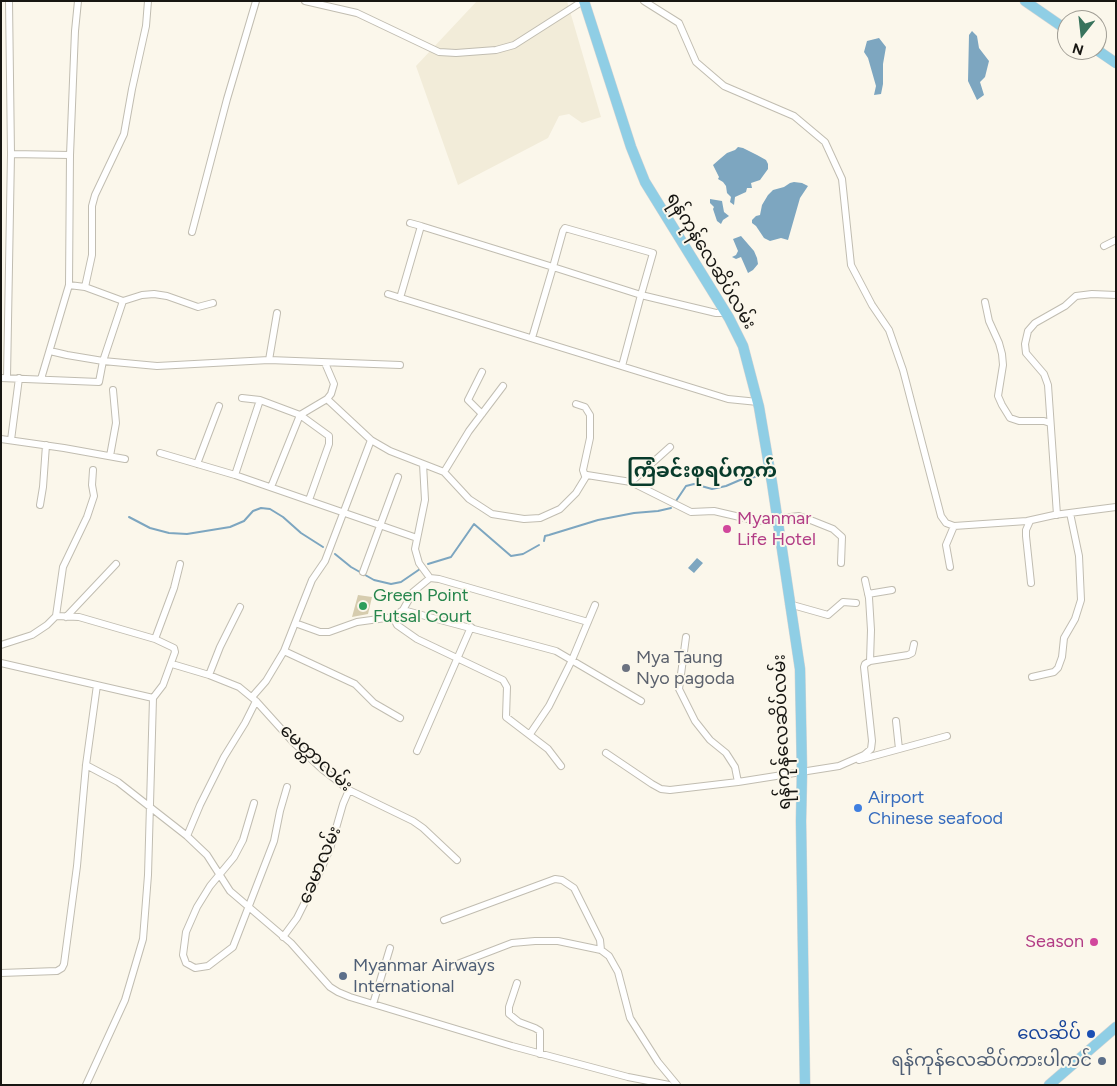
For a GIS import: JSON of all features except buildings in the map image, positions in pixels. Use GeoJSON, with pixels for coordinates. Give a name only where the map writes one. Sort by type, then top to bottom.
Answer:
{"type":"FeatureCollection","features":[{"type":"Feature","properties":{"kind":"main road","name":"ရန်ကုန်လေဆိပ်လမ်း"},"geometry":{"type":"LineString","coordinates":[[583,1],[631,147],[645,182],[726,313],[743,346],[758,402],[800,669],[805,1085]]}},
{"type":"Feature","properties":{"kind":"main road"},"geometry":{"type":"LineString","coordinates":[[1025,1],[1057,23]]}},
{"type":"Feature","properties":{"kind":"main road"},"geometry":{"type":"LineString","coordinates":[[1049,1085],[1116,1027]]}},
{"type":"Feature","properties":{"kind":"street"},"geometry":{"type":"LineString","coordinates":[[9,1],[11,154],[4,378],[99,382],[103,361],[123,301]]}},
{"type":"Feature","properties":{"kind":"street"},"geometry":{"type":"LineString","coordinates":[[41,379],[69,285],[70,155],[78,1]]}},
{"type":"Feature","properties":{"kind":"street"},"geometry":{"type":"LineString","coordinates":[[85,287],[92,255],[92,206],[95,195],[124,134],[146,26],[148,1]]}},
{"type":"Feature","properties":{"kind":"street"},"geometry":{"type":"LineString","coordinates":[[192,232],[227,99],[256,1]]}},
{"type":"Feature","properties":{"kind":"street"},"geometry":{"type":"LineString","coordinates":[[305,1],[357,14],[439,52],[456,53],[496,50],[514,44],[583,1]]}},
{"type":"Feature","properties":{"kind":"street"},"geometry":{"type":"LineString","coordinates":[[644,1],[679,23],[696,62],[724,86],[794,116],[826,142],[842,179],[850,265],[872,305],[889,330],[903,370],[941,516],[946,523],[954,526],[1030,521],[1057,515],[1116,507]]}},
{"type":"Feature","properties":{"kind":"street"},"geometry":{"type":"LineString","coordinates":[[11,154],[70,155]]}},
{"type":"Feature","properties":{"kind":"street"},"geometry":{"type":"LineString","coordinates":[[410,223],[641,295],[716,313],[726,313]]}},
{"type":"Feature","properties":{"kind":"street"},"geometry":{"type":"LineString","coordinates":[[400,298],[421,226]]}},
{"type":"Feature","properties":{"kind":"street"},"geometry":{"type":"LineString","coordinates":[[532,338],[565,228],[654,253],[622,366]]}},
{"type":"Feature","properties":{"kind":"street"},"geometry":{"type":"LineString","coordinates":[[1104,246],[1116,240]]}},
{"type":"Feature","properties":{"kind":"street"},"geometry":{"type":"LineString","coordinates":[[69,285],[85,287],[123,301],[142,295],[154,294],[176,298],[198,307],[213,303]]}},
{"type":"Feature","properties":{"kind":"street"},"geometry":{"type":"LineString","coordinates":[[388,294],[728,399],[758,402]]}},
{"type":"Feature","properties":{"kind":"street"},"geometry":{"type":"LineString","coordinates":[[1057,515],[1050,402],[1044,374],[1030,358],[1025,348],[1029,327],[1065,306],[1076,296],[1092,294],[1116,295]]}},
{"type":"Feature","properties":{"kind":"street"},"geometry":{"type":"LineString","coordinates":[[985,302],[989,321],[1002,354],[1003,365],[998,396],[1002,405],[1010,418],[1019,421],[1044,421],[1050,423]]}},
{"type":"Feature","properties":{"kind":"street"},"geometry":{"type":"LineString","coordinates":[[269,360],[278,312]]}},
{"type":"Feature","properties":{"kind":"street"},"geometry":{"type":"LineString","coordinates":[[50,351],[103,361],[157,366],[269,360],[400,365]]}},
{"type":"Feature","properties":{"kind":"street"},"geometry":{"type":"LineString","coordinates":[[271,487],[300,415],[327,399],[331,394],[334,384],[325,363]]}},
{"type":"Feature","properties":{"kind":"street"},"geometry":{"type":"LineString","coordinates":[[482,372],[468,400],[482,414]]}},
{"type":"Feature","properties":{"kind":"street"},"geometry":{"type":"LineString","coordinates":[[10,440],[19,378]]}},
{"type":"Feature","properties":{"kind":"street"},"geometry":{"type":"LineString","coordinates":[[444,472],[469,431],[503,386]]}},
{"type":"Feature","properties":{"kind":"street"},"geometry":{"type":"LineString","coordinates":[[110,456],[116,423],[113,390]]}},
{"type":"Feature","properties":{"kind":"street"},"geometry":{"type":"LineString","coordinates":[[242,398],[260,400],[300,415],[326,432],[330,438],[309,500]]}},
{"type":"Feature","properties":{"kind":"street"},"geometry":{"type":"LineString","coordinates":[[327,399],[370,440],[390,451],[444,472],[469,499],[492,514],[524,519],[540,518],[560,509],[576,493],[585,476],[584,470],[590,438],[590,415],[585,408],[576,404]]}},
{"type":"Feature","properties":{"kind":"street"},"geometry":{"type":"LineString","coordinates":[[235,475],[260,400]]}},
{"type":"Feature","properties":{"kind":"street"},"geometry":{"type":"LineString","coordinates":[[197,464],[219,406]]}},
{"type":"Feature","properties":{"kind":"street"},"geometry":{"type":"LineString","coordinates":[[1,439],[124,459]]}},
{"type":"Feature","properties":{"kind":"street"},"geometry":{"type":"LineString","coordinates":[[187,836],[224,756],[245,723],[254,699],[284,651],[302,600],[312,580],[325,562],[370,440]]}},
{"type":"Feature","properties":{"kind":"street"},"geometry":{"type":"LineString","coordinates":[[40,505],[46,445]]}},
{"type":"Feature","properties":{"kind":"street"},"geometry":{"type":"LineString","coordinates":[[631,482],[670,447]]}},
{"type":"Feature","properties":{"kind":"street"},"geometry":{"type":"LineString","coordinates":[[160,452],[271,487],[417,538]]}},
{"type":"Feature","properties":{"kind":"street"},"geometry":{"type":"LineString","coordinates":[[423,464],[425,500],[415,549],[419,563],[430,578],[588,622]]}},
{"type":"Feature","properties":{"kind":"street"},"geometry":{"type":"LineString","coordinates":[[1,645],[32,635],[56,616],[63,567],[87,517],[94,496],[92,470]]}},
{"type":"Feature","properties":{"kind":"street"},"geometry":{"type":"LineString","coordinates":[[585,476],[631,482],[687,511],[714,511],[757,521],[799,516],[833,528],[842,537],[841,563]]}},
{"type":"Feature","properties":{"kind":"street"},"geometry":{"type":"LineString","coordinates":[[363,572],[398,478]]}},
{"type":"Feature","properties":{"kind":"street"},"geometry":{"type":"LineString","coordinates":[[1032,678],[1054,672],[1058,668],[1062,657],[1064,638],[1075,619],[1081,600],[1079,556],[1070,513]]}},
{"type":"Feature","properties":{"kind":"street"},"geometry":{"type":"LineString","coordinates":[[1030,521],[1026,530],[1026,536],[1031,583]]}},
{"type":"Feature","properties":{"kind":"street"},"geometry":{"type":"LineString","coordinates":[[950,568],[946,545],[954,526]]}},
{"type":"Feature","properties":{"kind":"street"},"geometry":{"type":"LineString","coordinates":[[66,617],[116,564]]}},
{"type":"Feature","properties":{"kind":"street"},"geometry":{"type":"LineString","coordinates":[[155,640],[174,588],[180,564]]}},
{"type":"Feature","properties":{"kind":"street"},"geometry":{"type":"LineString","coordinates":[[295,623],[320,632],[328,632],[356,622],[393,617],[403,610],[414,592],[430,578]]}},
{"type":"Feature","properties":{"kind":"street"},"geometry":{"type":"LineString","coordinates":[[865,580],[871,630],[870,661]]}},
{"type":"Feature","properties":{"kind":"street"},"geometry":{"type":"LineString","coordinates":[[868,594],[892,590]]}},
{"type":"Feature","properties":{"kind":"street"},"geometry":{"type":"LineString","coordinates":[[789,604],[828,615],[843,602],[856,604]]}},
{"type":"Feature","properties":{"kind":"street"},"geometry":{"type":"LineString","coordinates":[[530,734],[549,706],[572,660],[594,606]]}},
{"type":"Feature","properties":{"kind":"street"},"geometry":{"type":"LineString","coordinates":[[209,675],[220,647],[240,607]]}},
{"type":"Feature","properties":{"kind":"street"},"geometry":{"type":"LineString","coordinates":[[403,610],[556,651],[641,701]]}},
{"type":"Feature","properties":{"kind":"street"},"geometry":{"type":"LineString","coordinates":[[56,616],[79,618],[155,640],[174,648],[175,652],[172,664],[158,693],[153,698],[151,809],[144,939],[125,1000],[86,1085]]}},
{"type":"Feature","properties":{"kind":"street"},"geometry":{"type":"LineString","coordinates":[[393,617],[397,625],[417,639],[503,680],[507,687],[506,717],[548,749],[562,766]]}},
{"type":"Feature","properties":{"kind":"street"},"geometry":{"type":"LineString","coordinates":[[417,751],[470,627]]}},
{"type":"Feature","properties":{"kind":"street"},"geometry":{"type":"LineString","coordinates":[[686,637],[679,689],[695,721],[710,740],[726,753],[735,767],[738,782]]}},
{"type":"Feature","properties":{"kind":"street"},"geometry":{"type":"LineString","coordinates":[[606,753],[661,789],[670,790],[738,782],[839,766],[864,755],[871,749],[872,741],[865,664],[870,661],[908,655],[912,653],[914,644]]}},
{"type":"Feature","properties":{"kind":"street"},"geometry":{"type":"LineString","coordinates":[[284,651],[355,684],[374,703],[400,718]]}},
{"type":"Feature","properties":{"kind":"street"},"geometry":{"type":"LineString","coordinates":[[1,663],[153,698]]}},
{"type":"Feature","properties":{"kind":"street","name":"မေတ္တာလမ်း"},"geometry":{"type":"LineString","coordinates":[[172,664],[209,675],[239,687],[254,699],[293,742],[349,790],[413,821],[457,860]]}},
{"type":"Feature","properties":{"kind":"street"},"geometry":{"type":"LineString","coordinates":[[1,973],[57,971],[62,968],[77,866],[86,765],[97,685]]}},
{"type":"Feature","properties":{"kind":"street"},"geometry":{"type":"LineString","coordinates":[[896,721],[899,749]]}},
{"type":"Feature","properties":{"kind":"street"},"geometry":{"type":"LineString","coordinates":[[848,762],[852,763],[947,736]]}},
{"type":"Feature","properties":{"kind":"street"},"geometry":{"type":"LineString","coordinates":[[86,765],[118,782],[187,836],[207,855],[230,891],[292,943],[330,987],[350,997],[540,1054],[628,1077],[669,1085]]}},
{"type":"Feature","properties":{"kind":"street"},"geometry":{"type":"LineString","coordinates":[[254,803],[243,840],[234,857],[210,886],[197,907],[186,932],[183,954],[186,963],[195,968],[208,966],[233,947],[263,874],[274,841],[286,787]]}},
{"type":"Feature","properties":{"kind":"street","name":"ခေမာလမ်း"},"geometry":{"type":"LineString","coordinates":[[283,937],[297,918],[318,876],[330,849],[349,790]]}},
{"type":"Feature","properties":{"kind":"street"},"geometry":{"type":"LineString","coordinates":[[444,920],[555,879],[562,880],[574,888],[600,940],[600,950]]}},
{"type":"Feature","properties":{"kind":"street"},"geometry":{"type":"LineString","coordinates":[[447,968],[512,943],[535,940],[558,941],[600,950],[608,956],[618,972],[630,1018],[658,1062],[677,1085]]}},
{"type":"Feature","properties":{"kind":"street"},"geometry":{"type":"LineString","coordinates":[[374,1004],[390,948]]}},
{"type":"Feature","properties":{"kind":"street"},"geometry":{"type":"LineString","coordinates":[[517,983],[509,1007],[510,1014],[519,1022],[540,1031],[540,1054]]}},
{"type":"Feature","properties":{"kind":"shaded area"},"geometry":{"type":"Polygon","coordinates":[[[477,1],[567,1],[601,117],[582,123],[569,114],[559,116],[548,138],[458,185],[416,66],[477,1]]]}},
{"type":"Feature","properties":{"kind":"shaded area","name":"Green Point Futsal Court"},"geometry":{"type":"Polygon","coordinates":[[[358,595],[372,597],[368,614],[352,617],[358,595]]]}},
{"type":"Feature","properties":{"kind":"water"},"geometry":{"type":"Polygon","coordinates":[[[972,31],[977,36],[979,48],[989,61],[985,77],[980,82],[984,95],[977,100],[968,81],[969,35],[972,31]]]}},
{"type":"Feature","properties":{"kind":"water"},"geometry":{"type":"Polygon","coordinates":[[[879,38],[886,47],[883,64],[883,84],[881,94],[874,95],[876,86],[868,58],[864,52],[867,41],[879,38]]]}},
{"type":"Feature","properties":{"kind":"water"},"geometry":{"type":"Polygon","coordinates":[[[738,147],[766,160],[768,169],[760,180],[751,183],[752,188],[747,188],[746,192],[735,197],[734,205],[730,202],[731,197],[727,193],[726,186],[718,179],[719,177],[713,165],[727,153],[738,147]]]}},
{"type":"Feature","properties":{"kind":"water"},"geometry":{"type":"Polygon","coordinates":[[[794,182],[808,186],[800,198],[788,240],[781,238],[770,241],[764,238],[752,223],[752,220],[760,215],[762,205],[773,190],[794,182]]]}},
{"type":"Feature","properties":{"kind":"water"},"geometry":{"type":"Polygon","coordinates":[[[710,199],[722,201],[724,212],[729,216],[721,224],[717,221],[710,199]]]}},
{"type":"Feature","properties":{"kind":"water"},"geometry":{"type":"Polygon","coordinates":[[[741,236],[754,251],[757,258],[758,264],[748,273],[741,257],[736,259],[732,257],[738,251],[733,239],[741,236]]]}},
{"type":"Feature","properties":{"kind":"water"},"geometry":{"type":"Polygon","coordinates":[[[697,558],[703,563],[694,573],[688,568],[697,558]]]}},
{"type":"Feature","properties":{"kind":"waterway"},"geometry":{"type":"LineString","coordinates":[[676,501],[686,486],[694,484],[712,489],[755,477]]}},
{"type":"Feature","properties":{"kind":"waterway"},"geometry":{"type":"LineString","coordinates":[[129,517],[150,528],[169,533],[187,534],[230,527],[244,521],[253,511],[261,508],[270,509],[323,547]]}},
{"type":"Feature","properties":{"kind":"waterway"},"geometry":{"type":"LineString","coordinates":[[544,541],[545,536],[598,520],[671,508]]}},
{"type":"Feature","properties":{"kind":"waterway"},"geometry":{"type":"LineString","coordinates":[[428,564],[451,557],[474,524],[511,556],[523,554],[539,545]]}},
{"type":"Feature","properties":{"kind":"waterway"},"geometry":{"type":"LineString","coordinates":[[335,554],[351,567],[374,580],[391,584],[401,582],[420,569]]}},
{"type":"Feature","properties":{"kind":"place","name":"Myanmar Life Hotel"},"geometry":{"type":"Point","coordinates":[727,529]}},
{"type":"Feature","properties":{"kind":"place","name":"Green Point Futsal Court"},"geometry":{"type":"Point","coordinates":[363,606]}},
{"type":"Feature","properties":{"kind":"place","name":"Mya Taung Nyo pagoda"},"geometry":{"type":"Point","coordinates":[626,668]}},
{"type":"Feature","properties":{"kind":"place","name":"Airport Chinese seafood"},"geometry":{"type":"Point","coordinates":[858,808]}},
{"type":"Feature","properties":{"kind":"place","name":"Season"},"geometry":{"type":"Point","coordinates":[1094,942]}},
{"type":"Feature","properties":{"kind":"place","name":"Myanmar Airways International"},"geometry":{"type":"Point","coordinates":[343,976]}},
{"type":"Feature","properties":{"kind":"place","name":"လေဆိပ်"},"geometry":{"type":"Point","coordinates":[1091,1034]}},
{"type":"Feature","properties":{"kind":"place","name":"ရန်ကုန်လေဆိပ်ကားပါကင်"},"geometry":{"type":"Point","coordinates":[1102,1061]}},
{"type":"Feature","properties":{"kind":"district","name":"ကြံခင်းစုရပ်ကွက်"},"geometry":{"type":"Point","coordinates":[702,471]}}]}
